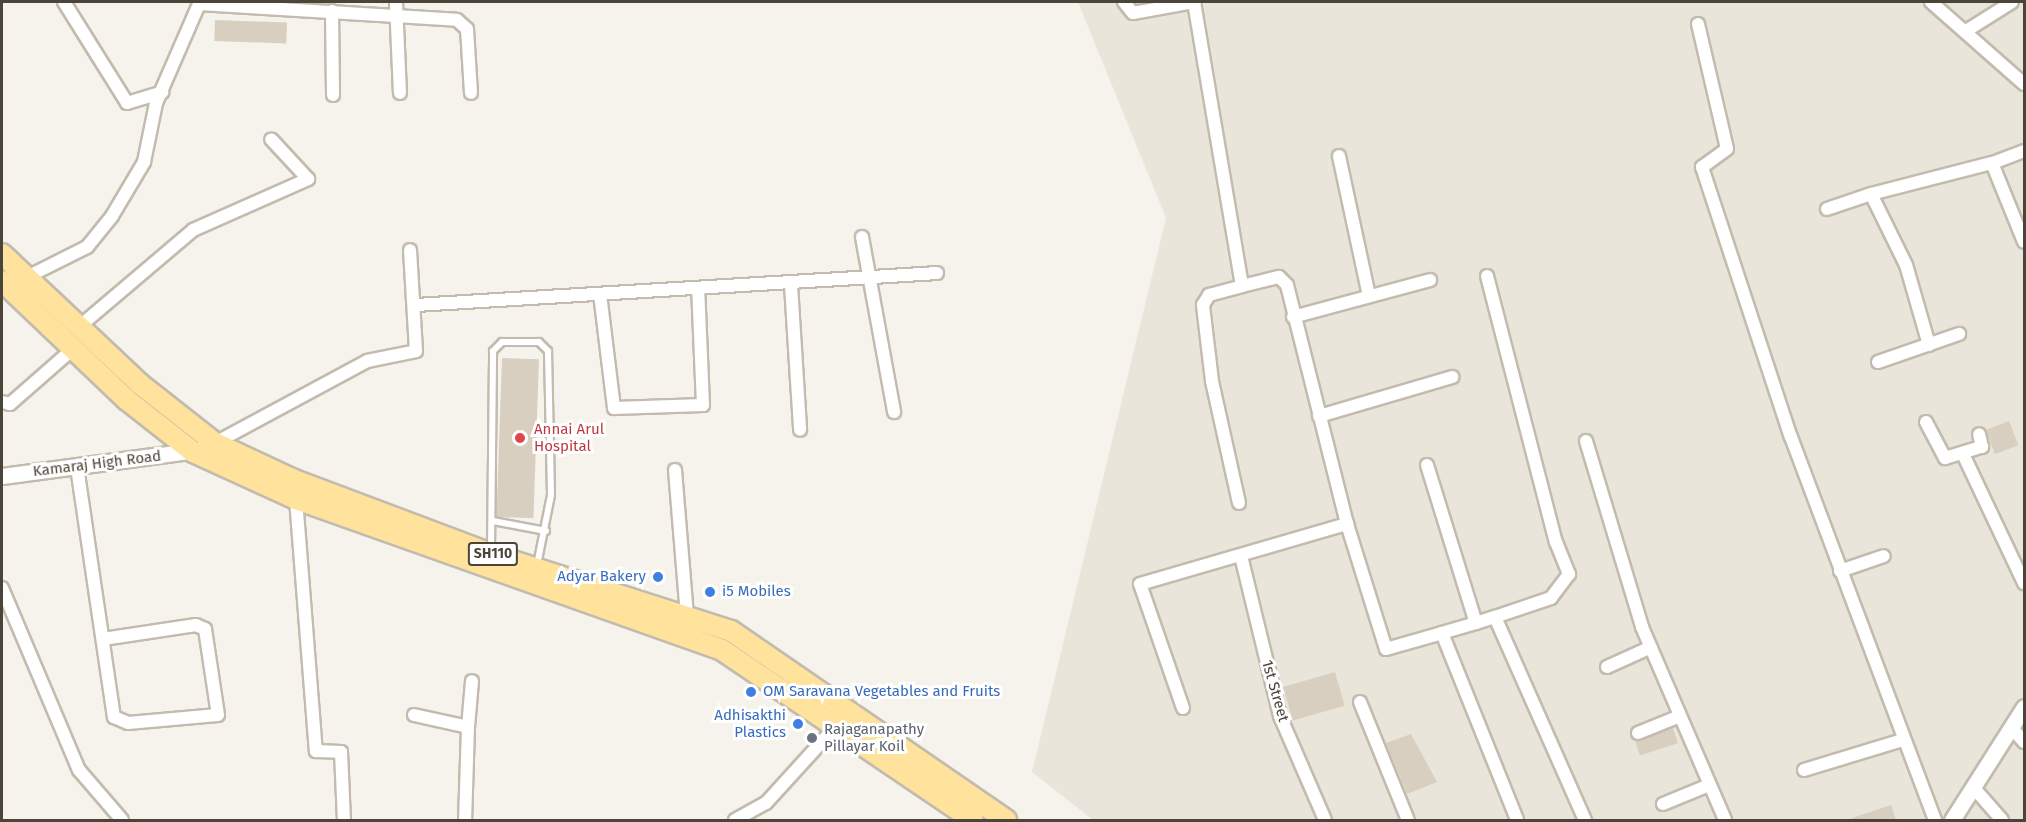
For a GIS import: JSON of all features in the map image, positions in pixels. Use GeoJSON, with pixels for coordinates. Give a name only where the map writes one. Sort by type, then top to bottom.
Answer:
{"type":"FeatureCollection","features":[{"type":"Feature","properties":{"kind":"main road","name":"SH110"},"geometry":{"type":"LineString","coordinates":[[2,254],[140,384],[215,443],[294,480],[491,554],[537,565],[731,631],[973,820]]}},
{"type":"Feature","properties":{"kind":"main road","name":"SH110"},"geometry":{"type":"LineString","coordinates":[[4,284],[193,452],[296,499],[488,571],[696,638],[842,719],[1006,820]]}},
{"type":"Feature","properties":{"kind":"street"},"geometry":{"type":"LineString","coordinates":[[64,2],[127,103],[162,92]]}},
{"type":"Feature","properties":{"kind":"street"},"geometry":{"type":"LineString","coordinates":[[396,2],[400,93]]}},
{"type":"Feature","properties":{"kind":"street"},"geometry":{"type":"LineString","coordinates":[[1124,2],[1132,13],[1194,2],[1242,286]]}},
{"type":"Feature","properties":{"kind":"street"},"geometry":{"type":"LineString","coordinates":[[1931,2],[2025,84]]}},
{"type":"Feature","properties":{"kind":"street"},"geometry":{"type":"LineString","coordinates":[[1966,31],[2012,2]]}},
{"type":"Feature","properties":{"kind":"street"},"geometry":{"type":"LineString","coordinates":[[4,284],[27,277],[87,247],[112,216],[144,162],[162,92],[200,3],[457,20],[467,29],[471,93]]}},
{"type":"Feature","properties":{"kind":"street"},"geometry":{"type":"LineString","coordinates":[[332,11],[333,95]]}},
{"type":"Feature","properties":{"kind":"street"},"geometry":{"type":"LineString","coordinates":[[1698,24],[1727,149],[1702,167],[1840,571],[1935,820]]}},
{"type":"Feature","properties":{"kind":"street"},"geometry":{"type":"LineString","coordinates":[[80,326],[193,230],[308,179],[271,139]]}},
{"type":"Feature","properties":{"kind":"street"},"geometry":{"type":"LineString","coordinates":[[1827,208],[1871,194],[1992,163],[2025,151]]}},
{"type":"Feature","properties":{"kind":"street"},"geometry":{"type":"LineString","coordinates":[[1339,156],[1369,296]]}},
{"type":"Feature","properties":{"kind":"street"},"geometry":{"type":"LineString","coordinates":[[1992,163],[2025,242]]}},
{"type":"Feature","properties":{"kind":"street"},"geometry":{"type":"LineString","coordinates":[[1871,194],[1906,265],[1929,345]]}},
{"type":"Feature","properties":{"kind":"street"},"geometry":{"type":"LineString","coordinates":[[862,237],[894,412]]}},
{"type":"Feature","properties":{"kind":"street"},"geometry":{"type":"LineString","coordinates":[[215,443],[367,361],[416,351],[416,305],[410,250]]}},
{"type":"Feature","properties":{"kind":"street"},"geometry":{"type":"LineString","coordinates":[[416,305],[698,288],[791,285],[937,273]]}},
{"type":"Feature","properties":{"kind":"street"},"geometry":{"type":"LineString","coordinates":[[1239,503],[1212,381],[1203,305],[1209,295],[1242,286],[1285,280],[1347,525],[1386,649],[1551,598],[1569,574],[1556,542],[1487,276]]}},
{"type":"Feature","properties":{"kind":"street"},"geometry":{"type":"LineString","coordinates":[[1293,317],[1430,280]]}},
{"type":"Feature","properties":{"kind":"street"},"geometry":{"type":"LineString","coordinates":[[791,285],[800,430]]}},
{"type":"Feature","properties":{"kind":"street"},"geometry":{"type":"LineString","coordinates":[[600,294],[614,408],[703,405],[698,288]]}},
{"type":"Feature","properties":{"kind":"street"},"geometry":{"type":"LineString","coordinates":[[1878,362],[1959,334]]}},
{"type":"Feature","properties":{"kind":"street"},"geometry":{"type":"LineString","coordinates":[[2,402],[10,404],[74,348]]}},
{"type":"Feature","properties":{"kind":"street"},"geometry":{"type":"LineString","coordinates":[[1319,416],[1452,377]]}},
{"type":"Feature","properties":{"kind":"street"},"geometry":{"type":"LineString","coordinates":[[1926,422],[1941,455],[1963,454],[1982,447],[1979,434]]}},
{"type":"Feature","properties":{"kind":"street"},"geometry":{"type":"LineString","coordinates":[[1586,441],[1651,647],[1725,820]]}},
{"type":"Feature","properties":{"kind":"street","name":"Kamaraj High Road"},"geometry":{"type":"LineString","coordinates":[[2,476],[193,452],[215,443]]}},
{"type":"Feature","properties":{"kind":"street"},"geometry":{"type":"LineString","coordinates":[[1963,454],[2025,583]]}},
{"type":"Feature","properties":{"kind":"street"},"geometry":{"type":"LineString","coordinates":[[1427,465],[1476,623]]}},
{"type":"Feature","properties":{"kind":"street"},"geometry":{"type":"LineString","coordinates":[[77,467],[112,708],[119,721],[218,715],[205,628],[196,625],[103,639]]}},
{"type":"Feature","properties":{"kind":"street"},"geometry":{"type":"LineString","coordinates":[[675,470],[687,616]]}},
{"type":"Feature","properties":{"kind":"street"},"geometry":{"type":"LineString","coordinates":[[296,499],[316,751],[341,752],[344,820]]}},
{"type":"Feature","properties":{"kind":"street"},"geometry":{"type":"LineString","coordinates":[[1183,708],[1140,584],[1347,525]]}},
{"type":"Feature","properties":{"kind":"street","name":"1st Street"},"geometry":{"type":"LineString","coordinates":[[1241,556],[1281,716],[1325,820]]}},
{"type":"Feature","properties":{"kind":"street"},"geometry":{"type":"LineString","coordinates":[[1840,571],[1884,556]]}},
{"type":"Feature","properties":{"kind":"street"},"geometry":{"type":"LineString","coordinates":[[2,588],[79,770],[122,820]]}},
{"type":"Feature","properties":{"kind":"street"},"geometry":{"type":"LineString","coordinates":[[1495,617],[1585,820]]}},
{"type":"Feature","properties":{"kind":"street"},"geometry":{"type":"LineString","coordinates":[[1442,633],[1517,820]]}},
{"type":"Feature","properties":{"kind":"street"},"geometry":{"type":"LineString","coordinates":[[1607,667],[1651,647]]}},
{"type":"Feature","properties":{"kind":"street"},"geometry":{"type":"LineString","coordinates":[[465,820],[472,681]]}},
{"type":"Feature","properties":{"kind":"street"},"geometry":{"type":"LineString","coordinates":[[1360,702],[1407,820]]}},
{"type":"Feature","properties":{"kind":"street"},"geometry":{"type":"LineString","coordinates":[[1952,820],[2025,707]]}},
{"type":"Feature","properties":{"kind":"street"},"geometry":{"type":"LineString","coordinates":[[414,715],[468,727]]}},
{"type":"Feature","properties":{"kind":"street"},"geometry":{"type":"LineString","coordinates":[[1638,733],[1680,716]]}},
{"type":"Feature","properties":{"kind":"street"},"geometry":{"type":"LineString","coordinates":[[735,820],[766,803],[842,719]]}},
{"type":"Feature","properties":{"kind":"street"},"geometry":{"type":"LineString","coordinates":[[2011,727],[2025,742]]}},
{"type":"Feature","properties":{"kind":"street"},"geometry":{"type":"LineString","coordinates":[[1804,770],[1904,740]]}},
{"type":"Feature","properties":{"kind":"street"},"geometry":{"type":"LineString","coordinates":[[1663,804],[1709,785]]}},
{"type":"Feature","properties":{"kind":"street"},"geometry":{"type":"LineString","coordinates":[[1973,787],[2002,820]]}},
{"type":"Feature","properties":{"kind":"lane"},"geometry":{"type":"LineString","coordinates":[[491,554],[493,351],[502,342],[539,342],[548,351],[552,411],[546,531],[537,565]]}},
{"type":"Feature","properties":{"kind":"lane"},"geometry":{"type":"LineString","coordinates":[[493,521],[546,531]]}},
{"type":"Feature","properties":{"kind":"shaded area"},"geometry":{"type":"Polygon","coordinates":[[[1078,2],[2024,2],[2024,820],[1093,820],[1032,772],[1166,218],[1078,2]]]}},
{"type":"Feature","properties":{"kind":"building"},"geometry":{"type":"Polygon","coordinates":[[[215,20],[287,23],[286,43],[214,41],[215,20]]]}},
{"type":"Feature","properties":{"kind":"building","name":"Annai Arul Hospital"},"geometry":{"type":"Polygon","coordinates":[[[502,358],[539,359],[533,518],[496,517],[502,358]]]}},
{"type":"Feature","properties":{"kind":"building"},"geometry":{"type":"Polygon","coordinates":[[[2009,421],[2018,445],[1995,454],[1986,430],[2009,421]]]}},
{"type":"Feature","properties":{"kind":"building"},"geometry":{"type":"Polygon","coordinates":[[[1335,672],[1345,706],[1293,721],[1283,687],[1335,672]]]}},
{"type":"Feature","properties":{"kind":"building"},"geometry":{"type":"Polygon","coordinates":[[[1673,728],[1678,743],[1640,756],[1635,740],[1673,728]]]}},
{"type":"Feature","properties":{"kind":"building"},"geometry":{"type":"Polygon","coordinates":[[[1411,734],[1437,782],[1407,794],[1386,743],[1411,734]]]}},
{"type":"Feature","properties":{"kind":"building"},"geometry":{"type":"Polygon","coordinates":[[[1891,805],[1896,820],[1852,820],[1852,818],[1891,805]]]}},
{"type":"Feature","properties":{"kind":"place","name":"Annai Arul Hospital"},"geometry":{"type":"Point","coordinates":[520,438]}},
{"type":"Feature","properties":{"kind":"place","name":"Adyar Bakery"},"geometry":{"type":"Point","coordinates":[658,577]}},
{"type":"Feature","properties":{"kind":"place","name":"i5 Mobiles"},"geometry":{"type":"Point","coordinates":[710,592]}},
{"type":"Feature","properties":{"kind":"place","name":"OM Saravana Vegetables and Fruits"},"geometry":{"type":"Point","coordinates":[751,692]}},
{"type":"Feature","properties":{"kind":"place","name":"Adhisakthi Plastics"},"geometry":{"type":"Point","coordinates":[798,724]}},
{"type":"Feature","properties":{"kind":"place","name":"Rajaganapathy Pillayar Koil"},"geometry":{"type":"Point","coordinates":[812,738]}}]}
